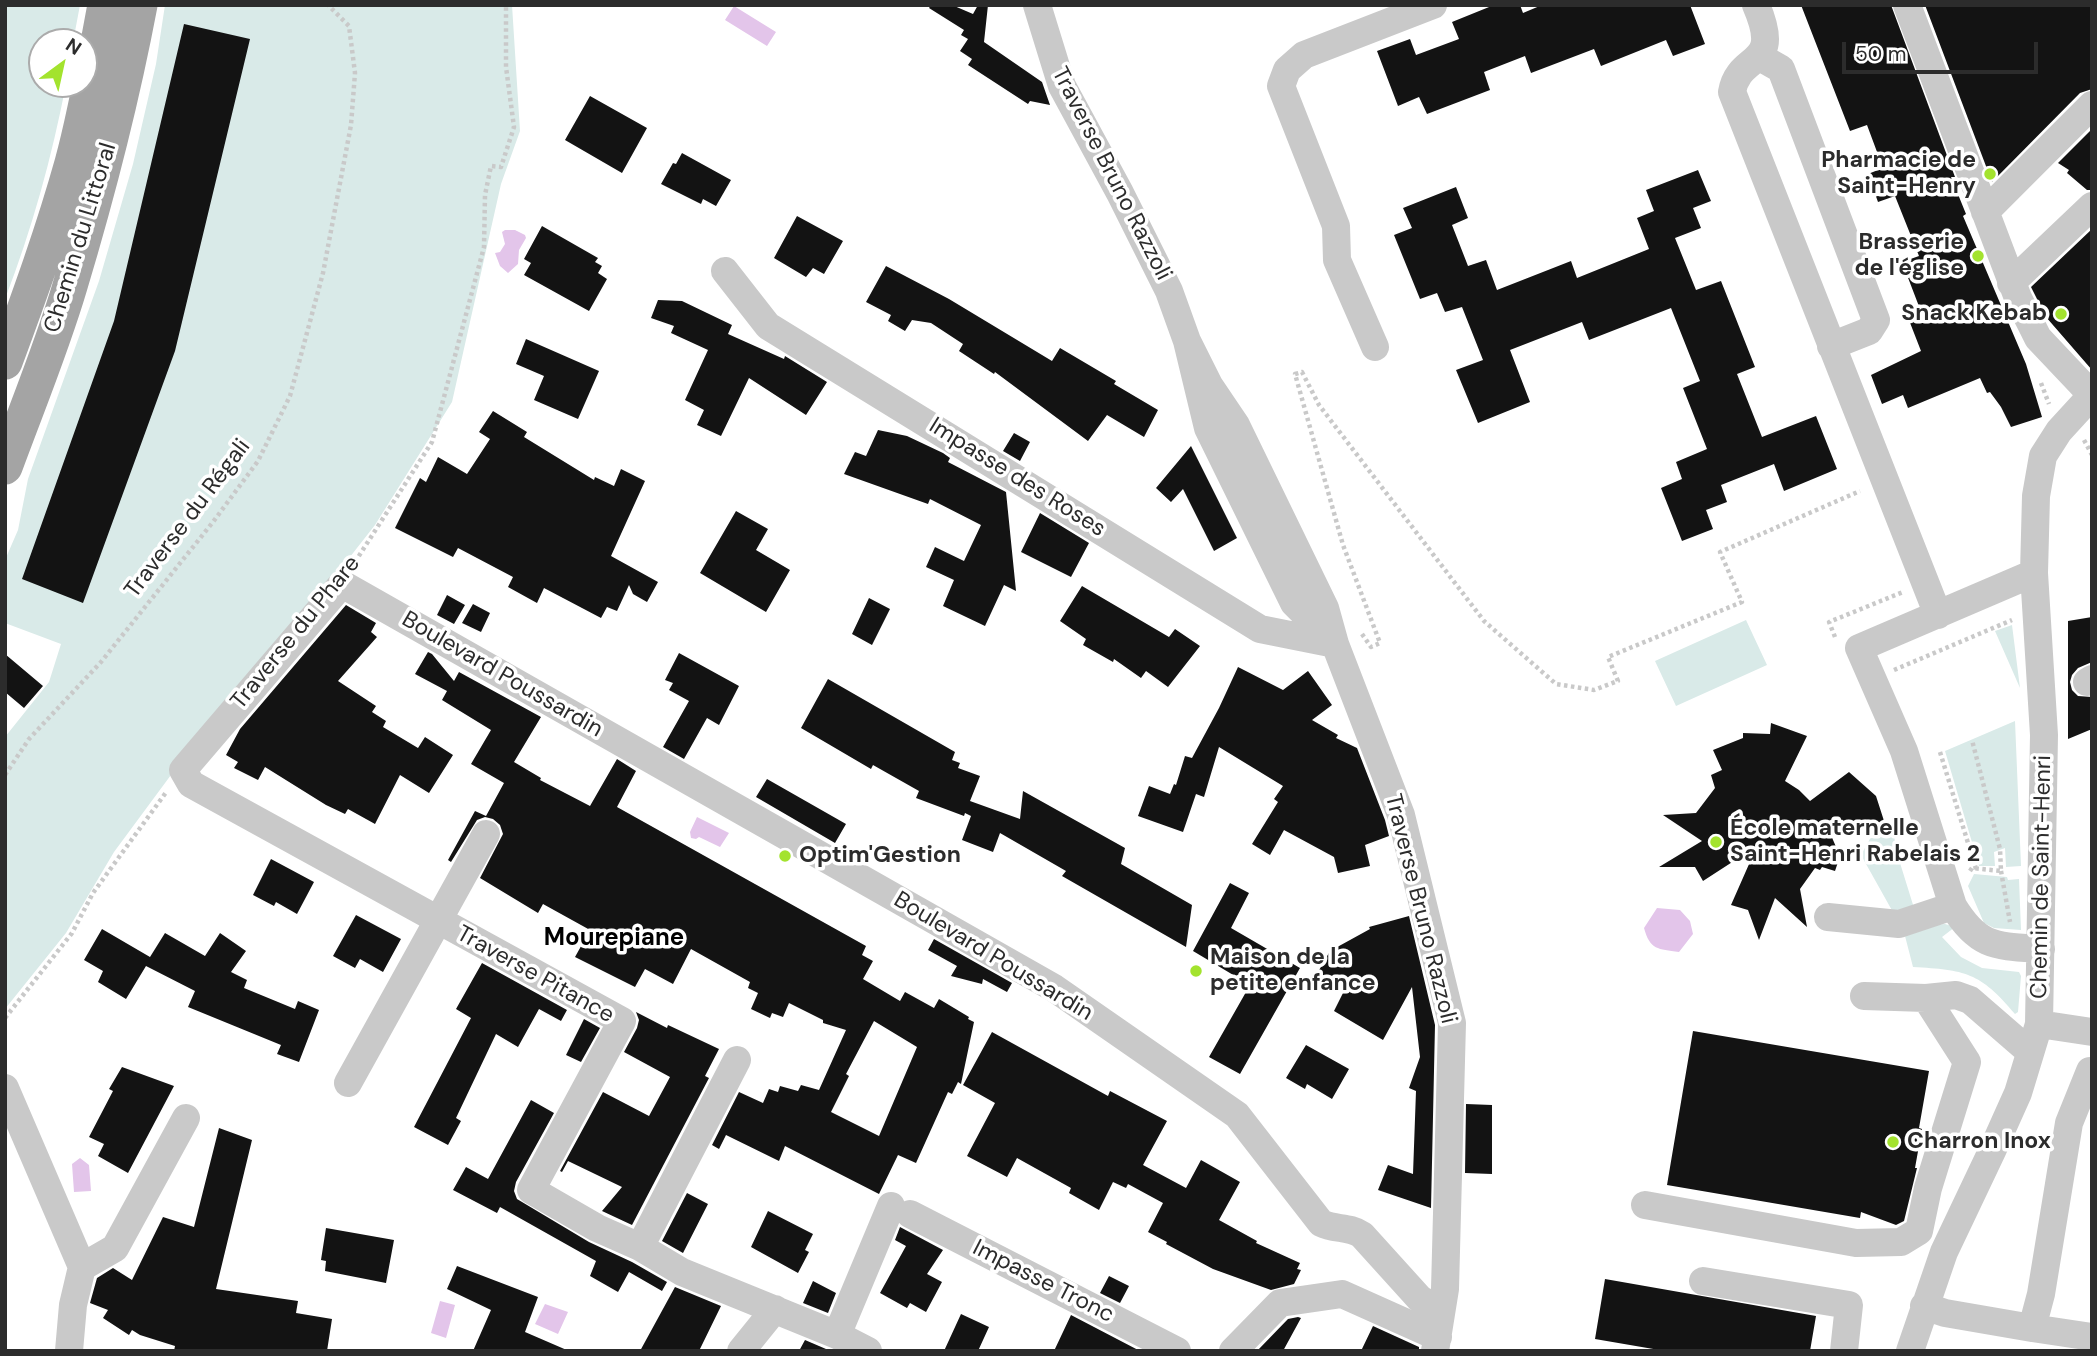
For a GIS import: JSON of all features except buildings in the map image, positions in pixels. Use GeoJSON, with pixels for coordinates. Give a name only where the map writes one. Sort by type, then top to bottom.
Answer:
{"type":"FeatureCollection","features":[{"type":"Feature","properties":{"kind":"main road","name":"Chemin du Littoral"},"geometry":{"type":"LineString","coordinates":[[5,362],[37,275],[72,162],[94,68],[104,5]]}},
{"type":"Feature","properties":{"kind":"main road","name":"Chemin du Littoral"},"geometry":{"type":"LineString","coordinates":[[5,467],[69,288],[128,71],[141,5]]}},
{"type":"Feature","properties":{"kind":"street","name":"Traverse Bruno Razzoli"},"geometry":{"type":"LineString","coordinates":[[1037,5],[1062,86],[1120,192],[1169,291],[1187,341],[1208,428],[1294,603],[1335,645]]}},
{"type":"Feature","properties":{"kind":"street"},"geometry":{"type":"LineString","coordinates":[[1375,347],[1337,260],[1336,226],[1281,86],[1287,70],[1304,55],[1433,5]]}},
{"type":"Feature","properties":{"kind":"street"},"geometry":{"type":"LineString","coordinates":[[1756,5],[1765,25],[1766,41],[1760,57],[1734,79],[1732,92],[1938,615]]}},
{"type":"Feature","properties":{"kind":"street"},"geometry":{"type":"LineString","coordinates":[[1907,5],[2011,283],[2038,338],[2092,395]]}},
{"type":"Feature","properties":{"kind":"street"},"geometry":{"type":"LineString","coordinates":[[1760,57],[1781,69],[1876,320],[1868,331],[1831,346]]}},
{"type":"Feature","properties":{"kind":"street"},"geometry":{"type":"LineString","coordinates":[[1985,212],[2092,105]]}},
{"type":"Feature","properties":{"kind":"street"},"geometry":{"type":"LineString","coordinates":[[2011,283],[2092,206]]}},
{"type":"Feature","properties":{"kind":"street","name":"Impasse des Roses"},"geometry":{"type":"LineString","coordinates":[[724,271],[768,326],[1260,629],[1335,645]]}},
{"type":"Feature","properties":{"kind":"street","name":"Traverse Bruno Razzoli"},"geometry":{"type":"LineString","coordinates":[[1187,341],[1209,385],[1236,425],[1325,608],[1335,645],[1401,815],[1452,1023],[1445,1289],[1438,1334]]}},
{"type":"Feature","properties":{"kind":"street","name":"Chemin de Saint-Henri"},"geometry":{"type":"LineString","coordinates":[[1910,1351],[1944,1252],[2018,1093],[2039,1024],[2044,735],[2034,573],[2036,496],[2043,457],[2059,431],[2092,395]]}},
{"type":"Feature","properties":{"kind":"street"},"geometry":{"type":"LineString","coordinates":[[2034,573],[1859,648],[1904,751],[1953,905],[1963,922],[1979,939],[1995,944],[2041,949]]}},
{"type":"Feature","properties":{"kind":"street","name":"Traverse du Phare"},"geometry":{"type":"LineString","coordinates":[[183,770],[342,584]]}},
{"type":"Feature","properties":{"kind":"street","name":"Boulevard Poussardin"},"geometry":{"type":"LineString","coordinates":[[342,584],[1054,988],[1237,1115],[1321,1223],[1330,1228],[1352,1229],[1362,1236],[1419,1298],[1438,1334]]}},
{"type":"Feature","properties":{"kind":"street","name":"Traverse Pitance"},"geometry":{"type":"LineString","coordinates":[[183,770],[191,784],[622,1021],[531,1190],[682,1272],[837,1335],[868,1351]]}},
{"type":"Feature","properties":{"kind":"street"},"geometry":{"type":"LineString","coordinates":[[348,1083],[486,834]]}},
{"type":"Feature","properties":{"kind":"street"},"geometry":{"type":"LineString","coordinates":[[1828,916],[1899,924],[1953,905]]}},
{"type":"Feature","properties":{"kind":"street"},"geometry":{"type":"LineString","coordinates":[[1864,996],[1926,998],[1956,995],[1970,1000],[2030,1052]]}},
{"type":"Feature","properties":{"kind":"street"},"geometry":{"type":"LineString","coordinates":[[1645,1205],[1856,1243],[1901,1242],[1919,1231],[1928,1188],[1968,1062],[1926,998]]}},
{"type":"Feature","properties":{"kind":"street"},"geometry":{"type":"LineString","coordinates":[[2039,1024],[2092,1032]]}},
{"type":"Feature","properties":{"kind":"street"},"geometry":{"type":"LineString","coordinates":[[640,1247],[737,1060]]}},
{"type":"Feature","properties":{"kind":"street"},"geometry":{"type":"LineString","coordinates":[[2032,1328],[2069,1123],[2090,1071]]}},
{"type":"Feature","properties":{"kind":"street"},"geometry":{"type":"LineString","coordinates":[[5,1088],[82,1267],[73,1305],[69,1351]]}},
{"type":"Feature","properties":{"kind":"street"},"geometry":{"type":"LineString","coordinates":[[82,1267],[115,1248],[186,1118]]}},
{"type":"Feature","properties":{"kind":"street","name":"Impasse Tronc"},"geometry":{"type":"LineString","coordinates":[[837,1335],[900,1210],[1177,1351]]}},
{"type":"Feature","properties":{"kind":"street"},"geometry":{"type":"LineString","coordinates":[[1703,1281],[1849,1305],[1844,1351]]}},
{"type":"Feature","properties":{"kind":"street"},"geometry":{"type":"LineString","coordinates":[[1233,1351],[1280,1303],[1342,1294],[1438,1334]]}},
{"type":"Feature","properties":{"kind":"street"},"geometry":{"type":"LineString","coordinates":[[1924,1306],[1945,1313],[2092,1337]]}},
{"type":"Feature","properties":{"kind":"street"},"geometry":{"type":"LineString","coordinates":[[741,1351],[775,1309]]}},
{"type":"Feature","properties":{"kind":"path","name":"Traverse du Régali"},"geometry":{"type":"LineString","coordinates":[[5,775],[29,739],[101,662],[213,522],[258,461],[290,396],[323,272],[351,125],[355,73],[349,26],[328,5]]}},
{"type":"Feature","properties":{"kind":"path","name":"Traverse du Phare"},"geometry":{"type":"LineString","coordinates":[[342,584],[432,442],[484,247],[485,195],[491,166],[501,167],[514,127],[506,66],[506,5]]}},
{"type":"Feature","properties":{"kind":"path"},"geometry":{"type":"LineString","coordinates":[[1325,608],[1341,603],[1371,648],[1380,643],[1339,532],[1295,374],[1302,372],[1319,405],[1484,621],[1556,684],[1594,690],[1618,681],[1608,657],[1742,602],[1720,552],[1884,481]]}},
{"type":"Feature","properties":{"kind":"path"},"geometry":{"type":"LineString","coordinates":[[2086,444],[2092,455]]}},
{"type":"Feature","properties":{"kind":"path"},"geometry":{"type":"LineString","coordinates":[[1873,680],[2018,618]]}},
{"type":"Feature","properties":{"kind":"path"},"geometry":{"type":"LineString","coordinates":[[1972,740],[2000,849],[2010,921]]}},
{"type":"Feature","properties":{"kind":"path"},"geometry":{"type":"LineString","coordinates":[[1940,752],[1976,869],[2001,871]]}},
{"type":"Feature","properties":{"kind":"path"},"geometry":{"type":"LineString","coordinates":[[5,1018],[72,933],[93,893],[183,770]]}},
{"type":"Feature","properties":{"kind":"shaded area"},"geometry":{"type":"Polygon","coordinates":[[[5,5],[80,5],[76,28],[28,28],[28,98],[63,98],[40,193],[5,299],[5,5]]]}},
{"type":"Feature","properties":{"kind":"shaded area"},"geometry":{"type":"Polygon","coordinates":[[[165,5],[512,5],[520,131],[501,184],[452,402],[375,525],[292,631],[202,733],[114,852],[66,933],[5,1009],[5,737],[49,682],[61,644],[5,623],[5,560],[18,530],[28,479],[99,281],[133,164],[156,64],[165,5]]]}},
{"type":"Feature","properties":{"kind":"shaded area"},"geometry":{"type":"Polygon","coordinates":[[[734,6],[776,32],[767,46],[725,20],[734,6]]]}},
{"type":"Feature","properties":{"kind":"shaded area"},"geometry":{"type":"Polygon","coordinates":[[[515,230],[526,238],[519,250],[518,264],[508,273],[500,266],[495,253],[500,252],[505,244],[502,232],[515,230]]]}},
{"type":"Feature","properties":{"kind":"shaded area"},"geometry":{"type":"Polygon","coordinates":[[[1746,620],[1767,665],[1676,706],[1655,661],[1746,620]]]}},
{"type":"Feature","properties":{"kind":"shaded area"},"geometry":{"type":"Polygon","coordinates":[[[2012,625],[2020,688],[1995,631],[2012,625]]]}},
{"type":"Feature","properties":{"kind":"shaded area"},"geometry":{"type":"Polygon","coordinates":[[[2015,721],[2021,866],[2006,867],[2005,848],[1994,852],[1995,866],[1979,866],[1945,751],[2015,721]]]}},
{"type":"Feature","properties":{"kind":"shaded area"},"geometry":{"type":"Polygon","coordinates":[[[697,817],[729,833],[720,847],[699,837],[691,838],[690,832],[697,817]]]}},
{"type":"Feature","properties":{"kind":"shaded area"},"geometry":{"type":"Polygon","coordinates":[[[1885,833],[1894,834],[1896,850],[1914,908],[1894,914],[1861,855],[1871,837],[1885,833]]]}},
{"type":"Feature","properties":{"kind":"shaded area"},"geometry":{"type":"Polygon","coordinates":[[[1974,874],[2007,877],[2008,880],[2019,879],[2021,930],[1994,928],[1984,923],[1968,886],[1974,874]]]}},
{"type":"Feature","properties":{"kind":"shaded area"},"geometry":{"type":"Polygon","coordinates":[[[1657,908],[1680,910],[1690,921],[1693,934],[1679,952],[1660,949],[1649,941],[1644,928],[1657,908]]]}},
{"type":"Feature","properties":{"kind":"shaded area"},"geometry":{"type":"Polygon","coordinates":[[[1933,925],[1955,927],[1942,937],[1961,957],[1982,968],[2019,972],[2018,1012],[2015,1014],[1992,989],[1970,976],[1959,972],[1913,967],[1905,936],[1933,925]]]}},
{"type":"Feature","properties":{"kind":"shaded area"},"geometry":{"type":"Polygon","coordinates":[[[80,1158],[89,1165],[91,1191],[74,1192],[72,1164],[80,1158]]]}},
{"type":"Feature","properties":{"kind":"shaded area"},"geometry":{"type":"Polygon","coordinates":[[[440,1301],[455,1305],[446,1338],[431,1333],[440,1301]]]}},
{"type":"Feature","properties":{"kind":"shaded area"},"geometry":{"type":"Polygon","coordinates":[[[545,1304],[568,1312],[558,1334],[535,1324],[545,1304]]]}},
{"type":"Feature","properties":{"kind":"place","name":"Pharmacie de Saint-Henry"},"geometry":{"type":"Point","coordinates":[1990,174]}},
{"type":"Feature","properties":{"kind":"place","name":"Brasserie de l'église"},"geometry":{"type":"Point","coordinates":[1978,256]}},
{"type":"Feature","properties":{"kind":"place","name":"Snack Kebab"},"geometry":{"type":"Point","coordinates":[2061,314]}},
{"type":"Feature","properties":{"kind":"place","name":"École maternelle Saint-Henri Rabelais 2"},"geometry":{"type":"Point","coordinates":[1716,842]}},
{"type":"Feature","properties":{"kind":"place","name":"Optim'Gestion"},"geometry":{"type":"Point","coordinates":[785,856]}},
{"type":"Feature","properties":{"kind":"place","name":"Maison de la petite enfance"},"geometry":{"type":"Point","coordinates":[1196,971]}},
{"type":"Feature","properties":{"kind":"place","name":"Charron Inox"},"geometry":{"type":"Point","coordinates":[1893,1142]}},
{"type":"Feature","properties":{"kind":"district","name":"Mourepiane"},"geometry":{"type":"Point","coordinates":[614,939]}}]}
